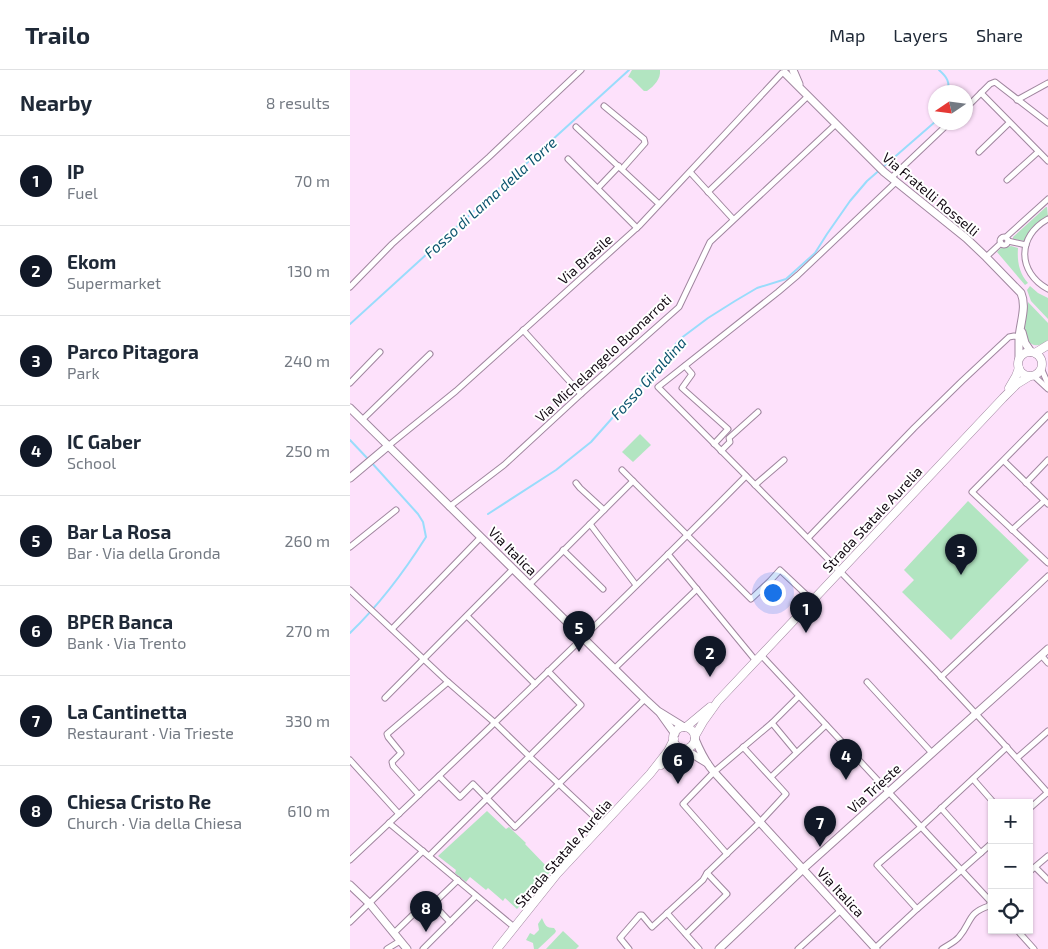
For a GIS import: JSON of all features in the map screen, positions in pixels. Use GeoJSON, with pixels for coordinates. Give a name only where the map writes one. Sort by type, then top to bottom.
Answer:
{"type":"FeatureCollection","features":[{"type":"Feature","properties":{"kind":"main road"},"geometry":{"type":"LineString","coordinates":[[1048,345],[1033,352],[1024,353],[1019,358],[1018,368],[1023,374],[1032,375],[1038,373],[1048,355]]}},
{"type":"Feature","properties":{"kind":"main road"},"geometry":{"type":"LineString","coordinates":[[1033,352],[1040,358],[1041,367]]}},
{"type":"Feature","properties":{"kind":"main road","name":"Strada Statale Aurelia"},"geometry":{"type":"LineString","coordinates":[[1002,398],[1014,381],[1018,368]]}},
{"type":"Feature","properties":{"kind":"main road","name":"Strada Statale Aurelia"},"geometry":{"type":"LineString","coordinates":[[695,738],[703,722],[718,702],[758,658],[1002,398],[1017,384],[1032,375]]}},
{"type":"Feature","properties":{"kind":"main road","name":"Strada Statale Aurelia"},"geometry":{"type":"LineString","coordinates":[[685,727],[718,702]]}},
{"type":"Feature","properties":{"kind":"main road"},"geometry":{"type":"LineString","coordinates":[[685,727],[694,732],[695,738],[690,747],[684,749],[677,746],[674,736],[678,729],[685,727]]}},
{"type":"Feature","properties":{"kind":"main road","name":"Strada Statale Aurelia"},"geometry":{"type":"LineString","coordinates":[[497,949],[557,874],[650,774],[668,751],[674,736]]}},
{"type":"Feature","properties":{"kind":"main road","name":"Strada Statale Aurelia"},"geometry":{"type":"LineString","coordinates":[[650,774],[673,755],[684,749]]}},
{"type":"Feature","properties":{"kind":"main road"},"geometry":{"type":"LineString","coordinates":[[503,949],[544,892]]}},
{"type":"Feature","properties":{"kind":"street"},"geometry":{"type":"LineString","coordinates":[[350,287],[392,244],[581,70]]}},
{"type":"Feature","properties":{"kind":"street","name":"Via Fratelli Rosselli"},"geometry":{"type":"LineString","coordinates":[[786,71],[884,172],[956,230],[986,257],[1022,295],[1024,306],[1019,337],[1019,358]]}},
{"type":"Feature","properties":{"kind":"street","name":"Via Brasile"},"geometry":{"type":"LineString","coordinates":[[388,446],[456,391],[637,228],[786,71]]}},
{"type":"Feature","properties":{"kind":"street"},"geometry":{"type":"LineString","coordinates":[[973,101],[990,84],[995,82],[1048,123]]}},
{"type":"Feature","properties":{"kind":"street"},"geometry":{"type":"LineString","coordinates":[[1018,100],[1048,83]]}},
{"type":"Feature","properties":{"kind":"street"},"geometry":{"type":"LineString","coordinates":[[708,192],[806,93]]}},
{"type":"Feature","properties":{"kind":"street"},"geometry":{"type":"LineString","coordinates":[[981,93],[1048,162]]}},
{"type":"Feature","properties":{"kind":"street"},"geometry":{"type":"LineString","coordinates":[[598,188],[621,168],[644,143],[644,139],[604,106]]}},
{"type":"Feature","properties":{"kind":"street"},"geometry":{"type":"LineString","coordinates":[[979,152],[1010,123]]}},
{"type":"Feature","properties":{"kind":"street","name":"Via Michelangelo Buonarroti"},"geometry":{"type":"LineString","coordinates":[[449,507],[504,465],[580,394],[679,307],[710,242],[836,124]]}},
{"type":"Feature","properties":{"kind":"street"},"geometry":{"type":"LineString","coordinates":[[576,127],[659,204]]}},
{"type":"Feature","properties":{"kind":"street"},"geometry":{"type":"LineString","coordinates":[[942,130],[798,275],[658,387],[840,571],[1017,758],[1048,793],[1033,806]]}},
{"type":"Feature","properties":{"kind":"street"},"geometry":{"type":"LineString","coordinates":[[1007,180],[1038,152]]}},
{"type":"Feature","properties":{"kind":"street"},"geometry":{"type":"LineString","coordinates":[[568,159],[637,228]]}},
{"type":"Feature","properties":{"kind":"street"},"geometry":{"type":"LineString","coordinates":[[690,172],[733,219]]}},
{"type":"Feature","properties":{"kind":"street"},"geometry":{"type":"LineString","coordinates":[[1007,239],[1048,199]]}},
{"type":"Feature","properties":{"kind":"street"},"geometry":{"type":"LineString","coordinates":[[1048,219],[1034,230],[1028,239],[1025,256],[1029,272],[1048,289]]}},
{"type":"Feature","properties":{"kind":"street"},"geometry":{"type":"LineString","coordinates":[[986,257],[1001,243],[1001,238],[1026,245]]}},
{"type":"Feature","properties":{"kind":"street","name":"Via Fratelli Rosselli"},"geometry":{"type":"LineString","coordinates":[[1021,324],[1023,339],[1033,352]]}},
{"type":"Feature","properties":{"kind":"street"},"geometry":{"type":"LineString","coordinates":[[522,330],[580,394]]}},
{"type":"Feature","properties":{"kind":"street"},"geometry":{"type":"LineString","coordinates":[[808,538],[889,453],[962,381],[1007,339],[1012,336],[1019,337]]}},
{"type":"Feature","properties":{"kind":"street"},"geometry":{"type":"LineString","coordinates":[[350,383],[380,352]]}},
{"type":"Feature","properties":{"kind":"street"},"geometry":{"type":"LineString","coordinates":[[362,420],[430,354]]}},
{"type":"Feature","properties":{"kind":"street"},"geometry":{"type":"LineString","coordinates":[[685,366],[692,374],[682,388],[728,429],[714,444]]}},
{"type":"Feature","properties":{"kind":"street"},"geometry":{"type":"LineString","coordinates":[[1041,367],[1048,384]]}},
{"type":"Feature","properties":{"kind":"street"},"geometry":{"type":"LineString","coordinates":[[1032,375],[1048,389]]}},
{"type":"Feature","properties":{"kind":"street","name":"Via Italica"},"geometry":{"type":"LineString","coordinates":[[350,408],[645,700],[658,711],[685,727]]}},
{"type":"Feature","properties":{"kind":"street"},"geometry":{"type":"LineString","coordinates":[[721,450],[730,442],[729,438],[758,412]]}},
{"type":"Feature","properties":{"kind":"street"},"geometry":{"type":"LineString","coordinates":[[1048,415],[972,492],[1048,563]]}},
{"type":"Feature","properties":{"kind":"street"},"geometry":{"type":"LineString","coordinates":[[350,478],[388,446]]}},
{"type":"Feature","properties":{"kind":"street"},"geometry":{"type":"LineString","coordinates":[[755,485],[784,460]]}},
{"type":"Feature","properties":{"kind":"street"},"geometry":{"type":"LineString","coordinates":[[1004,460],[1046,502],[1012,530]]}},
{"type":"Feature","properties":{"kind":"street"},"geometry":{"type":"LineString","coordinates":[[1026,483],[1048,460]]}},
{"type":"Feature","properties":{"kind":"street"},"geometry":{"type":"LineString","coordinates":[[622,470],[751,599],[780,570],[813,601]]}},
{"type":"Feature","properties":{"kind":"street"},"geometry":{"type":"LineString","coordinates":[[350,860],[583,639],[746,476]]}},
{"type":"Feature","properties":{"kind":"street"},"geometry":{"type":"LineString","coordinates":[[529,585],[633,481]]}},
{"type":"Feature","properties":{"kind":"street"},"geometry":{"type":"LineString","coordinates":[[576,483],[604,510]]}},
{"type":"Feature","properties":{"kind":"street"},"geometry":{"type":"LineString","coordinates":[[350,547],[396,510]]}},
{"type":"Feature","properties":{"kind":"street"},"geometry":{"type":"LineString","coordinates":[[590,524],[636,586]]}},
{"type":"Feature","properties":{"kind":"street"},"geometry":{"type":"LineString","coordinates":[[392,629],[481,537]]}},
{"type":"Feature","properties":{"kind":"street"},"geometry":{"type":"LineString","coordinates":[[563,550],[603,589]]}},
{"type":"Feature","properties":{"kind":"street"},"geometry":{"type":"LineString","coordinates":[[668,554],[758,658],[827,725],[988,898]]}},
{"type":"Feature","properties":{"kind":"street"},"geometry":{"type":"LineString","coordinates":[[384,698],[513,569]]}},
{"type":"Feature","properties":{"kind":"street"},"geometry":{"type":"LineString","coordinates":[[941,677],[1048,576]]}},
{"type":"Feature","properties":{"kind":"street"},"geometry":{"type":"LineString","coordinates":[[614,669],[697,589]]}},
{"type":"Feature","properties":{"kind":"street"},"geometry":{"type":"LineString","coordinates":[[350,590],[603,825]]}},
{"type":"Feature","properties":{"kind":"street"},"geometry":{"type":"LineString","coordinates":[[467,616],[535,684]]}},
{"type":"Feature","properties":{"kind":"street","name":"Via Trieste"},"geometry":{"type":"LineString","coordinates":[[719,949],[803,869],[1048,648]]}},
{"type":"Feature","properties":{"kind":"street"},"geometry":{"type":"LineString","coordinates":[[1041,655],[1048,663]]}},
{"type":"Feature","properties":{"kind":"street"},"geometry":{"type":"LineString","coordinates":[[429,856],[581,705],[548,671]]}},
{"type":"Feature","properties":{"kind":"street"},"geometry":{"type":"LineString","coordinates":[[419,796],[393,766],[392,762],[401,753],[387,734],[448,682]]}},
{"type":"Feature","properties":{"kind":"street"},"geometry":{"type":"LineString","coordinates":[[868,682],[932,753]]}},
{"type":"Feature","properties":{"kind":"street"},"geometry":{"type":"LineString","coordinates":[[727,854],[683,804],[714,772],[772,723],[799,696]]}},
{"type":"Feature","properties":{"kind":"street"},"geometry":{"type":"LineString","coordinates":[[439,776],[460,797],[473,784],[515,827],[645,700]]}},
{"type":"Feature","properties":{"kind":"street","name":"Via Italica"},"geometry":{"type":"LineString","coordinates":[[658,711],[674,736]]}},
{"type":"Feature","properties":{"kind":"street"},"geometry":{"type":"LineString","coordinates":[[772,723],[796,752]]}},
{"type":"Feature","properties":{"kind":"street"},"geometry":{"type":"LineString","coordinates":[[771,777],[827,725]]}},
{"type":"Feature","properties":{"kind":"street"},"geometry":{"type":"LineString","coordinates":[[1017,758],[1048,731]]}},
{"type":"Feature","properties":{"kind":"street","name":"Via Italica"},"geometry":{"type":"LineString","coordinates":[[695,738],[707,764],[875,949]]}},
{"type":"Feature","properties":{"kind":"street"},"geometry":{"type":"LineString","coordinates":[[628,949],[620,938],[640,915],[652,927],[703,880],[707,873],[786,794],[743,747]]}},
{"type":"Feature","properties":{"kind":"street"},"geometry":{"type":"LineString","coordinates":[[917,909],[877,865],[1007,748]]}},
{"type":"Feature","properties":{"kind":"street","name":"Via Italica"},"geometry":{"type":"LineString","coordinates":[[684,749],[707,764]]}},
{"type":"Feature","properties":{"kind":"street"},"geometry":{"type":"LineString","coordinates":[[350,760],[399,814]]}},
{"type":"Feature","properties":{"kind":"street"},"geometry":{"type":"LineString","coordinates":[[973,779],[990,799]]}},
{"type":"Feature","properties":{"kind":"street"},"geometry":{"type":"LineString","coordinates":[[942,808],[981,853]]}},
{"type":"Feature","properties":{"kind":"street"},"geometry":{"type":"LineString","coordinates":[[389,823],[514,927]]}},
{"type":"Feature","properties":{"kind":"street"},"geometry":{"type":"LineString","coordinates":[[875,949],[991,844]]}},
{"type":"Feature","properties":{"kind":"street"},"geometry":{"type":"LineString","coordinates":[[350,922],[423,851]]}},
{"type":"Feature","properties":{"kind":"street"},"geometry":{"type":"LineString","coordinates":[[1033,870],[1048,856]]}},
{"type":"Feature","properties":{"kind":"street"},"geometry":{"type":"LineString","coordinates":[[1036,868],[1048,880]]}},
{"type":"Feature","properties":{"kind":"street"},"geometry":{"type":"LineString","coordinates":[[686,934],[727,894],[707,873]]}},
{"type":"Feature","properties":{"kind":"street"},"geometry":{"type":"LineString","coordinates":[[432,904],[458,880]]}},
{"type":"Feature","properties":{"kind":"street"},"geometry":{"type":"LineString","coordinates":[[350,885],[370,904],[407,949]]}},
{"type":"Feature","properties":{"kind":"street"},"geometry":{"type":"LineString","coordinates":[[423,949],[476,896]]}},
{"type":"Feature","properties":{"kind":"street"},"geometry":{"type":"LineString","coordinates":[[394,933],[428,900],[450,922]]}},
{"type":"Feature","properties":{"kind":"street"},"geometry":{"type":"LineString","coordinates":[[942,949],[957,939],[979,909],[988,906]]}},
{"type":"Feature","properties":{"kind":"street"},"geometry":{"type":"LineString","coordinates":[[798,949],[841,910]]}},
{"type":"Feature","properties":{"kind":"street"},"geometry":{"type":"LineString","coordinates":[[667,913],[699,949]]}},
{"type":"Feature","properties":{"kind":"street"},"geometry":{"type":"LineString","coordinates":[[1021,934],[1034,949]]}},
{"type":"Feature","properties":{"kind":"street"},"geometry":{"type":"LineString","coordinates":[[387,949],[400,941]]}},
{"type":"Feature","properties":{"kind":"green space"},"geometry":{"type":"Polygon","coordinates":[[[632,70],[660,70],[660,73],[654,85],[647,91],[644,91],[628,77],[632,70]]]}},
{"type":"Feature","properties":{"kind":"green space"},"geometry":{"type":"Polygon","coordinates":[[[1046,207],[1048,217],[1035,227],[1024,241],[1013,239],[1013,237],[1046,207]]]}},
{"type":"Feature","properties":{"kind":"green space"},"geometry":{"type":"Polygon","coordinates":[[[1011,246],[1018,248],[1019,267],[1028,283],[1025,285],[997,252],[1001,248],[1011,246]]]}},
{"type":"Feature","properties":{"kind":"green space"},"geometry":{"type":"Polygon","coordinates":[[[1030,286],[1048,298],[1048,319],[1031,301],[1027,290],[1030,286]]]}},
{"type":"Feature","properties":{"kind":"green space"},"geometry":{"type":"Polygon","coordinates":[[[1028,302],[1048,323],[1048,340],[1039,345],[1032,344],[1025,333],[1028,302]]]}},
{"type":"Feature","properties":{"kind":"green space"},"geometry":{"type":"Polygon","coordinates":[[[640,434],[651,445],[633,462],[622,452],[640,434]]]}},
{"type":"Feature","properties":{"kind":"green space"},"geometry":{"type":"Polygon","coordinates":[[[968,501],[1029,560],[951,640],[902,592],[914,580],[904,570],[968,501]]]}},
{"type":"Feature","properties":{"kind":"green space"},"geometry":{"type":"Polygon","coordinates":[[[487,811],[506,829],[509,827],[551,871],[517,909],[505,898],[503,901],[488,888],[486,890],[470,877],[466,882],[455,873],[456,870],[438,856],[487,811]]]}},
{"type":"Feature","properties":{"kind":"green space"},"geometry":{"type":"Polygon","coordinates":[[[542,918],[546,926],[554,928],[556,931],[538,949],[534,949],[533,943],[526,940],[530,933],[534,935],[539,930],[538,924],[542,918]]]}},
{"type":"Feature","properties":{"kind":"green space"},"geometry":{"type":"Polygon","coordinates":[[[563,931],[579,946],[576,949],[546,949],[563,931]]]}},
{"type":"Feature","properties":{"kind":"waterway","name":"Fosso di Lama della Torre"},"geometry":{"type":"LineString","coordinates":[[350,324],[629,70]]}},
{"type":"Feature","properties":{"kind":"waterway","name":"Fosso Giraldina"},"geometry":{"type":"LineString","coordinates":[[939,70],[949,85]]}},
{"type":"Feature","properties":{"kind":"waterway","name":"Fosso Giraldina"},"geometry":{"type":"LineString","coordinates":[[488,514],[556,470],[591,442],[680,339],[708,318],[757,288],[786,279],[815,253],[850,201],[867,181],[928,128]]}},
{"type":"Feature","properties":{"kind":"waterway"},"geometry":{"type":"LineString","coordinates":[[350,440],[368,459]]}},
{"type":"Feature","properties":{"kind":"waterway"},"geometry":{"type":"LineString","coordinates":[[350,633],[391,588],[426,537],[423,522],[418,514],[371,462]]}},
{"type":"Feature","properties":{"kind":"place","name":"Parco Pitagora"},"geometry":{"type":"Point","coordinates":[961,575]}},
{"type":"Feature","properties":{"kind":"place","name":"IP"},"geometry":{"type":"Point","coordinates":[806,633]}},
{"type":"Feature","properties":{"kind":"place","name":"Bar La Rosa"},"geometry":{"type":"Point","coordinates":[579,652]}},
{"type":"Feature","properties":{"kind":"place","name":"Ekom"},"geometry":{"type":"Point","coordinates":[710,677]}},
{"type":"Feature","properties":{"kind":"place","name":"IC Gaber"},"geometry":{"type":"Point","coordinates":[846,780]}},
{"type":"Feature","properties":{"kind":"place","name":"BPER Banca"},"geometry":{"type":"Point","coordinates":[678,784]}},
{"type":"Feature","properties":{"kind":"place","name":"La Cantinetta"},"geometry":{"type":"Point","coordinates":[820,847]}},
{"type":"Feature","properties":{"kind":"place","name":"Chiesa Cristo Re"},"geometry":{"type":"Point","coordinates":[426,932]}}]}
